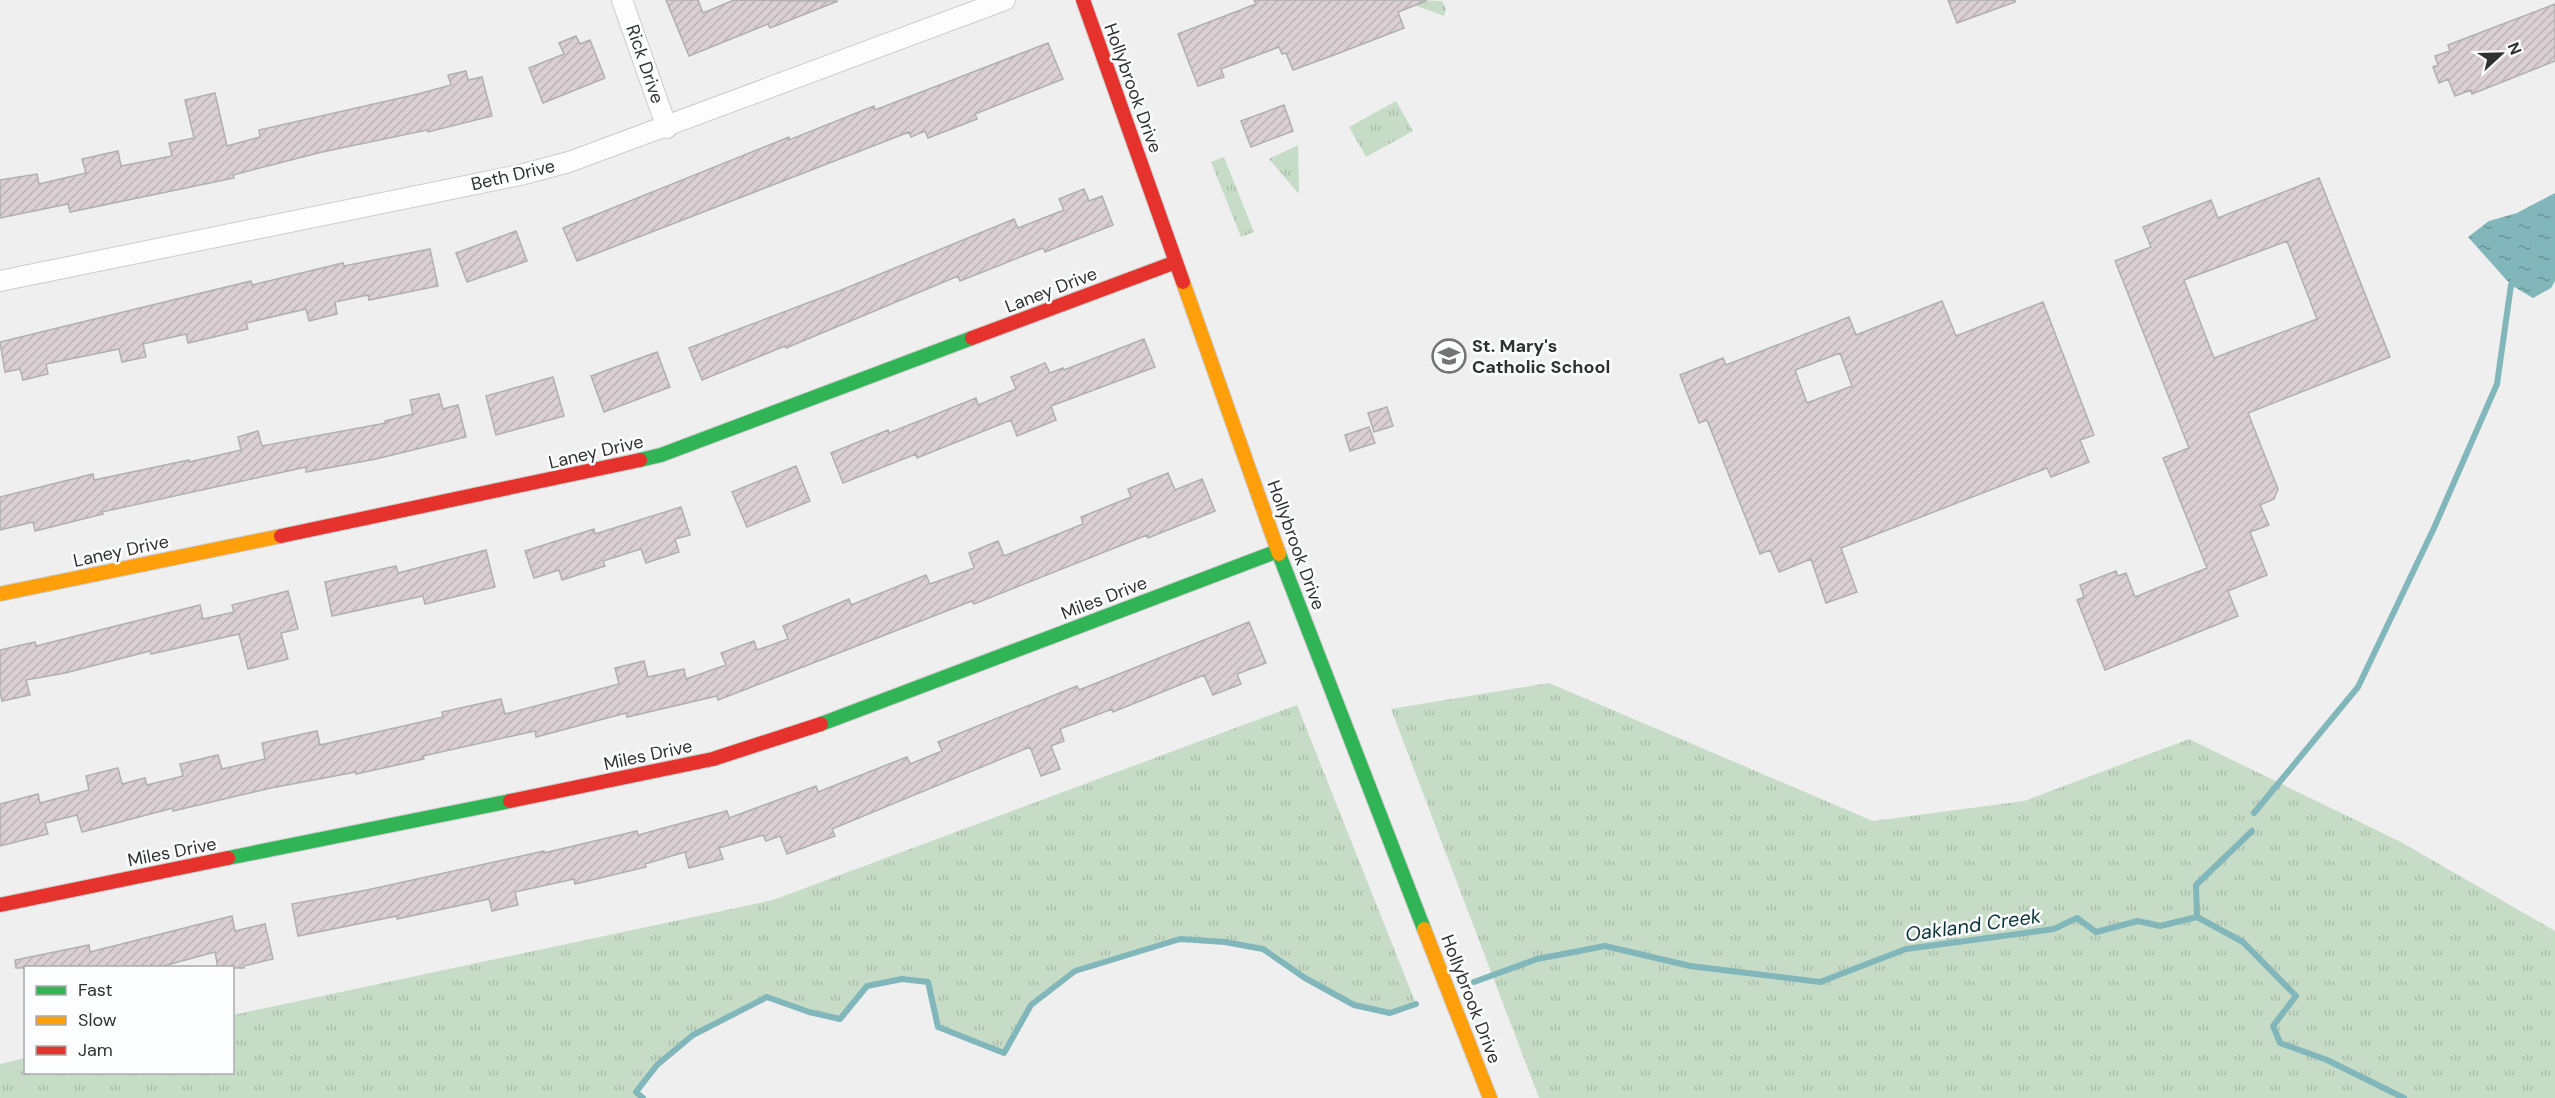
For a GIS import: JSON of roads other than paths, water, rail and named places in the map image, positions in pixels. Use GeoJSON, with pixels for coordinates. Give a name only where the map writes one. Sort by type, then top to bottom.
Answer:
{"type":"FeatureCollection","features":[{"type":"Feature","properties":{"kind":"street","name":"Rick Drive"},"geometry":{"type":"LineString","coordinates":[[622,0],[667,128]]}},
{"type":"Feature","properties":{"kind":"street","name":"Beth Drive"},"geometry":{"type":"LineString","coordinates":[[0,281],[520,175],[569,162],[667,128],[1005,0]]}},
{"type":"Feature","properties":{"kind":"street","name":"Hollybrook Drive"},"geometry":{"type":"LineString","coordinates":[[1083,0],[1278,551],[1490,1098]]}},
{"type":"Feature","properties":{"kind":"street","name":"Laney Drive"},"geometry":{"type":"LineString","coordinates":[[0,594],[611,468],[652,457],[710,438],[1176,262]]}},
{"type":"Feature","properties":{"kind":"street","name":"Miles Drive"},"geometry":{"type":"LineString","coordinates":[[0,905],[672,769],[723,756],[799,732],[1278,551]]}},
{"type":"Feature","properties":{"kind":"water"},"geometry":{"type":"Polygon","coordinates":[[[2555,193],[2555,281],[2551,288],[2533,298],[2511,285],[2468,237],[2489,221],[2517,213],[2555,193]]]}},
{"type":"Feature","properties":{"kind":"waterway"},"geometry":{"type":"LineString","coordinates":[[2254,813],[2358,687],[2434,528],[2497,384],[2511,285],[2516,278]]}},
{"type":"Feature","properties":{"kind":"waterway"},"geometry":{"type":"LineString","coordinates":[[2197,917],[2196,885],[2252,831]]}},
{"type":"Feature","properties":{"kind":"waterway","name":"Oakland Creek"},"geometry":{"type":"LineString","coordinates":[[1474,982],[1537,959],[1605,946],[1690,966],[1820,982],[1906,949],[2054,929],[2077,918],[2096,932],[2138,921],[2160,926],[2197,917],[2243,942],[2296,996],[2273,1026],[2280,1043],[2327,1060],[2404,1098]]}},
{"type":"Feature","properties":{"kind":"waterway","name":"Oakland Creek"},"geometry":{"type":"LineString","coordinates":[[643,1098],[636,1092],[657,1065],[693,1035],[767,997],[809,1012],[840,1019],[867,986],[902,979],[928,982],[938,1027],[1004,1053],[1031,1005],[1075,971],[1180,939],[1225,942],[1263,949],[1305,978],[1354,1005],[1390,1013],[1416,1004]]}},
{"type":"Feature","properties":{"kind":"place","name":"St. Mary's Catholic School"},"geometry":{"type":"Point","coordinates":[1449,356]}}]}
